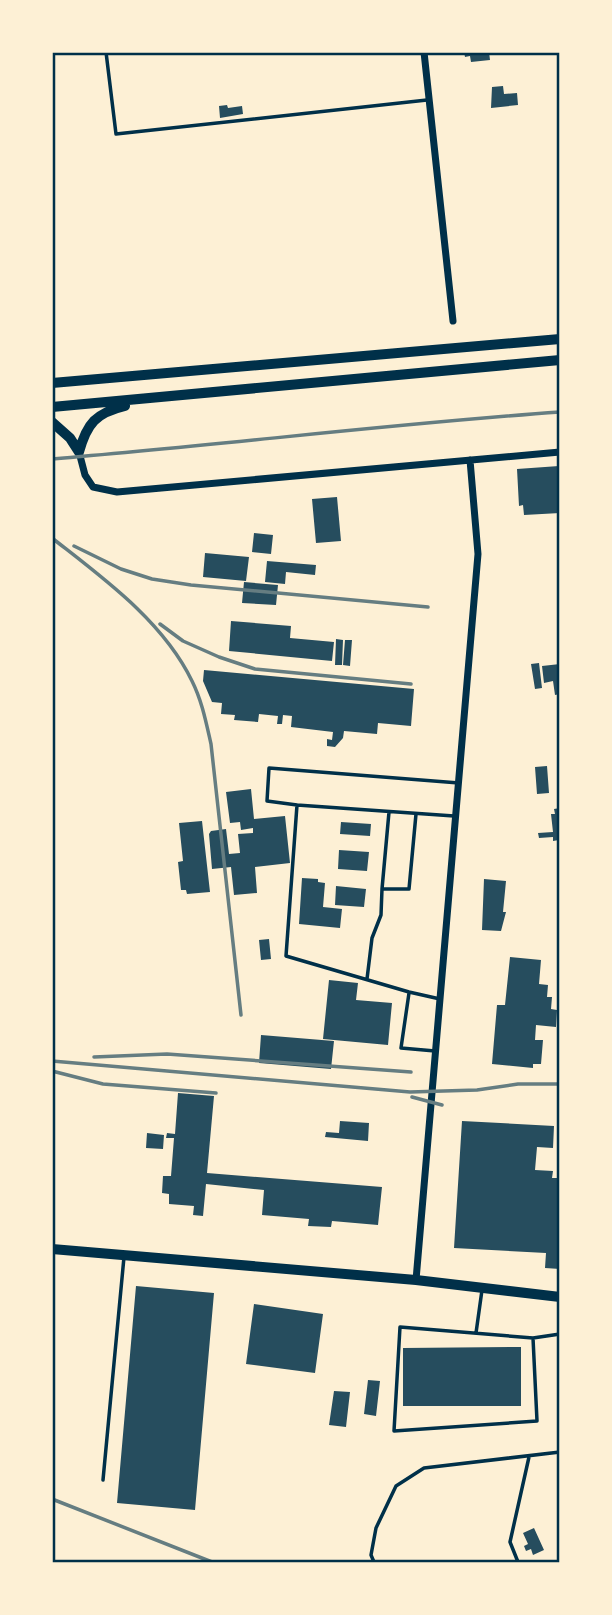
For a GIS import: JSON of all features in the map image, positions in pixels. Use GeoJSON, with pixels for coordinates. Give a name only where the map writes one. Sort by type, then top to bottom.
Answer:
{"type":"FeatureCollection","features":[{"type":"Feature","properties":{"kind":"highway"},"geometry":{"type":"LineString","coordinates":[[52,383],[559,339]]}},
{"type":"Feature","properties":{"kind":"highway"},"geometry":{"type":"LineString","coordinates":[[52,407],[559,360]]}},
{"type":"Feature","properties":{"kind":"highway"},"geometry":{"type":"LineString","coordinates":[[79,452],[90,424],[103,412],[165,398]]}},
{"type":"Feature","properties":{"kind":"highway"},"geometry":{"type":"LineString","coordinates":[[52,422],[79,452]]}},
{"type":"Feature","properties":{"kind":"main road"},"geometry":{"type":"LineString","coordinates":[[52,1249],[416,1280],[559,1297]]}},
{"type":"Feature","properties":{"kind":"street"},"geometry":{"type":"LineString","coordinates":[[424,52],[453,321]]}},
{"type":"Feature","properties":{"kind":"street"},"geometry":{"type":"LineString","coordinates":[[79,452],[85,475],[93,487],[117,492],[559,452]]}},
{"type":"Feature","properties":{"kind":"street"},"geometry":{"type":"LineString","coordinates":[[416,1280],[478,554],[470,460]]}},
{"type":"Feature","properties":{"kind":"lane"},"geometry":{"type":"LineString","coordinates":[[106,52],[116,134],[429,100]]}},
{"type":"Feature","properties":{"kind":"lane"},"geometry":{"type":"LineString","coordinates":[[456,816],[267,801],[269,768],[458,783]]}},
{"type":"Feature","properties":{"kind":"lane"},"geometry":{"type":"LineString","coordinates":[[297,805],[286,956],[440,999]]}},
{"type":"Feature","properties":{"kind":"lane"},"geometry":{"type":"LineString","coordinates":[[367,979],[372,938],[381,915],[389,812]]}},
{"type":"Feature","properties":{"kind":"lane"},"geometry":{"type":"LineString","coordinates":[[382,889],[409,889],[416,814]]}},
{"type":"Feature","properties":{"kind":"lane"},"geometry":{"type":"LineString","coordinates":[[409,992],[401,1048],[437,1052]]}},
{"type":"Feature","properties":{"kind":"lane"},"geometry":{"type":"LineString","coordinates":[[103,1480],[124,1255]]}},
{"type":"Feature","properties":{"kind":"lane"},"geometry":{"type":"LineString","coordinates":[[476,1333],[482,1288]]}},
{"type":"Feature","properties":{"kind":"lane"},"geometry":{"type":"LineString","coordinates":[[533,1338],[537,1421],[394,1431],[400,1327],[533,1338],[559,1334]]}},
{"type":"Feature","properties":{"kind":"lane"},"geometry":{"type":"LineString","coordinates":[[374,1563],[371,1555],[376,1528],[396,1486],[424,1468],[559,1452]]}},
{"type":"Feature","properties":{"kind":"lane"},"geometry":{"type":"LineString","coordinates":[[518,1563],[509,1542],[530,1457]]}},
{"type":"Feature","properties":{"kind":"building"},"geometry":{"type":"Polygon","coordinates":[[[464,52],[489,52],[490,60],[471,62],[470,56],[465,57],[464,52]]]}},
{"type":"Feature","properties":{"kind":"building"},"geometry":{"type":"Polygon","coordinates":[[[503,86],[504,94],[517,93],[518,105],[491,108],[492,87],[503,86]]]}},
{"type":"Feature","properties":{"kind":"building"},"geometry":{"type":"Polygon","coordinates":[[[227,105],[228,108],[242,106],[243,114],[220,118],[219,106],[227,105]]]}},
{"type":"Feature","properties":{"kind":"building"},"geometry":{"type":"Polygon","coordinates":[[[559,466],[560,513],[524,515],[523,505],[519,506],[517,469],[559,466]]]}},
{"type":"Feature","properties":{"kind":"building"},"geometry":{"type":"Polygon","coordinates":[[[337,497],[341,541],[316,543],[312,499],[337,497]]]}},
{"type":"Feature","properties":{"kind":"building"},"geometry":{"type":"Polygon","coordinates":[[[254,533],[273,535],[271,554],[252,552],[254,533]]]}},
{"type":"Feature","properties":{"kind":"building"},"geometry":{"type":"Polygon","coordinates":[[[205,553],[249,557],[246,581],[203,577],[205,553]]]}},
{"type":"Feature","properties":{"kind":"building"},"geometry":{"type":"Polygon","coordinates":[[[267,561],[316,565],[315,575],[286,572],[285,584],[265,582],[267,561]]]}},
{"type":"Feature","properties":{"kind":"building"},"geometry":{"type":"Polygon","coordinates":[[[244,582],[278,585],[276,605],[242,603],[244,582]]]}},
{"type":"Feature","properties":{"kind":"building"},"geometry":{"type":"Polygon","coordinates":[[[231,621],[291,626],[290,638],[334,642],[332,661],[229,651],[231,621]]]}},
{"type":"Feature","properties":{"kind":"building"},"geometry":{"type":"Polygon","coordinates":[[[336,639],[343,640],[342,665],[335,665],[336,639]]]}},
{"type":"Feature","properties":{"kind":"building"},"geometry":{"type":"Polygon","coordinates":[[[345,640],[352,640],[350,666],[343,665],[345,640]]]}},
{"type":"Feature","properties":{"kind":"building"},"geometry":{"type":"Polygon","coordinates":[[[539,663],[542,688],[535,689],[531,664],[539,663]]]}},
{"type":"Feature","properties":{"kind":"building"},"geometry":{"type":"Polygon","coordinates":[[[560,664],[560,694],[555,695],[553,681],[544,683],[542,666],[560,664]]]}},
{"type":"Feature","properties":{"kind":"building"},"geometry":{"type":"Polygon","coordinates":[[[204,670],[414,689],[411,726],[378,723],[377,734],[344,731],[343,738],[335,747],[327,746],[327,739],[332,740],[333,732],[291,727],[292,716],[283,715],[282,724],[277,724],[278,716],[259,714],[258,722],[234,720],[235,715],[221,714],[222,703],[212,702],[203,681],[204,670]]]}},
{"type":"Feature","properties":{"kind":"building"},"geometry":{"type":"Polygon","coordinates":[[[547,766],[549,793],[537,794],[535,767],[547,766]]]}},
{"type":"Feature","properties":{"kind":"building"},"geometry":{"type":"Polygon","coordinates":[[[251,789],[254,819],[285,816],[290,863],[255,867],[257,893],[234,895],[231,867],[212,869],[209,834],[211,831],[226,829],[229,854],[240,853],[238,834],[253,833],[253,828],[241,830],[240,822],[230,823],[226,792],[251,789]]]}},
{"type":"Feature","properties":{"kind":"building"},"geometry":{"type":"Polygon","coordinates":[[[560,808],[559,840],[553,841],[553,837],[539,838],[538,833],[553,832],[551,814],[555,814],[554,809],[560,808]]]}},
{"type":"Feature","properties":{"kind":"building"},"geometry":{"type":"Polygon","coordinates":[[[202,821],[210,892],[187,894],[186,890],[181,890],[178,862],[183,861],[179,823],[202,821]]]}},
{"type":"Feature","properties":{"kind":"building"},"geometry":{"type":"Polygon","coordinates":[[[341,822],[371,824],[370,836],[340,834],[341,822]]]}},
{"type":"Feature","properties":{"kind":"building"},"geometry":{"type":"Polygon","coordinates":[[[339,850],[369,852],[367,871],[338,869],[339,850]]]}},
{"type":"Feature","properties":{"kind":"building"},"geometry":{"type":"Polygon","coordinates":[[[302,878],[318,879],[318,882],[325,883],[323,907],[342,909],[340,928],[299,924],[302,878]]]}},
{"type":"Feature","properties":{"kind":"building"},"geometry":{"type":"Polygon","coordinates":[[[484,879],[506,881],[503,912],[506,912],[501,931],[482,930],[484,879]]]}},
{"type":"Feature","properties":{"kind":"building"},"geometry":{"type":"Polygon","coordinates":[[[336,886],[366,889],[364,907],[335,905],[336,886]]]}},
{"type":"Feature","properties":{"kind":"building"},"geometry":{"type":"Polygon","coordinates":[[[269,939],[271,959],[261,960],[259,940],[269,939]]]}},
{"type":"Feature","properties":{"kind":"building"},"geometry":{"type":"Polygon","coordinates":[[[510,957],[541,960],[539,984],[548,985],[547,997],[552,997],[551,1009],[557,1010],[556,1027],[536,1025],[535,1040],[543,1040],[541,1064],[533,1064],[533,1068],[492,1064],[497,1005],[505,1005],[510,957]]]}},
{"type":"Feature","properties":{"kind":"building"},"geometry":{"type":"Polygon","coordinates":[[[329,980],[358,983],[356,1000],[392,1003],[388,1045],[323,1039],[329,980]]]}},
{"type":"Feature","properties":{"kind":"building"},"geometry":{"type":"Polygon","coordinates":[[[261,1035],[334,1041],[331,1069],[259,1063],[261,1035]]]}},
{"type":"Feature","properties":{"kind":"building"},"geometry":{"type":"Polygon","coordinates":[[[178,1093],[214,1096],[207,1173],[382,1187],[378,1225],[332,1221],[331,1227],[308,1226],[309,1219],[262,1215],[264,1190],[206,1184],[203,1216],[193,1215],[194,1206],[169,1204],[169,1194],[162,1193],[163,1176],[171,1176],[174,1138],[166,1138],[167,1133],[175,1134],[178,1093]]]}},
{"type":"Feature","properties":{"kind":"building"},"geometry":{"type":"Polygon","coordinates":[[[340,1121],[369,1123],[368,1141],[325,1137],[326,1132],[339,1133],[340,1121]]]}},
{"type":"Feature","properties":{"kind":"building"},"geometry":{"type":"Polygon","coordinates":[[[462,1121],[554,1126],[553,1148],[537,1147],[535,1170],[553,1171],[552,1178],[560,1178],[560,1269],[545,1268],[546,1253],[454,1248],[462,1121]]]}},
{"type":"Feature","properties":{"kind":"building"},"geometry":{"type":"Polygon","coordinates":[[[147,1133],[164,1135],[163,1149],[146,1148],[147,1133]]]}},
{"type":"Feature","properties":{"kind":"building"},"geometry":{"type":"Polygon","coordinates":[[[136,1286],[214,1293],[195,1510],[117,1503],[136,1286]]]}},
{"type":"Feature","properties":{"kind":"building"},"geometry":{"type":"Polygon","coordinates":[[[254,1304],[323,1314],[315,1373],[246,1364],[254,1304]]]}},
{"type":"Feature","properties":{"kind":"building"},"geometry":{"type":"Polygon","coordinates":[[[521,1347],[521,1406],[403,1406],[403,1348],[521,1347]]]}},
{"type":"Feature","properties":{"kind":"building"},"geometry":{"type":"Polygon","coordinates":[[[368,1380],[380,1381],[376,1416],[364,1414],[368,1380]]]}},
{"type":"Feature","properties":{"kind":"building"},"geometry":{"type":"Polygon","coordinates":[[[334,1391],[350,1392],[346,1427],[329,1425],[334,1391]]]}},
{"type":"Feature","properties":{"kind":"building"},"geometry":{"type":"Polygon","coordinates":[[[534,1528],[544,1550],[533,1555],[531,1549],[526,1551],[524,1546],[528,1544],[523,1533],[534,1528]]]}},
{"type":"Feature","properties":{"kind":"railway"},"geometry":{"type":"LineString","coordinates":[[52,459],[560,412]]}},
{"type":"Feature","properties":{"kind":"railway"},"geometry":{"type":"LineString","coordinates":[[52,538],[111,585],[148,620],[180,659],[195,689],[211,744],[241,1015]]}},
{"type":"Feature","properties":{"kind":"railway"},"geometry":{"type":"LineString","coordinates":[[74,546],[121,569],[152,579],[428,607]]}},
{"type":"Feature","properties":{"kind":"railway"},"geometry":{"type":"LineString","coordinates":[[160,624],[183,641],[255,669],[411,684]]}},
{"type":"Feature","properties":{"kind":"railway"},"geometry":{"type":"LineString","coordinates":[[94,1057],[167,1054],[411,1072]]}},
{"type":"Feature","properties":{"kind":"railway"},"geometry":{"type":"LineString","coordinates":[[52,1061],[410,1092],[477,1090],[518,1084],[560,1084]]}},
{"type":"Feature","properties":{"kind":"railway"},"geometry":{"type":"LineString","coordinates":[[52,1071],[103,1084],[216,1093]]}},
{"type":"Feature","properties":{"kind":"railway"},"geometry":{"type":"LineString","coordinates":[[412,1097],[442,1105]]}},
{"type":"Feature","properties":{"kind":"railway"},"geometry":{"type":"LineString","coordinates":[[52,1499],[212,1562]]}}]}
